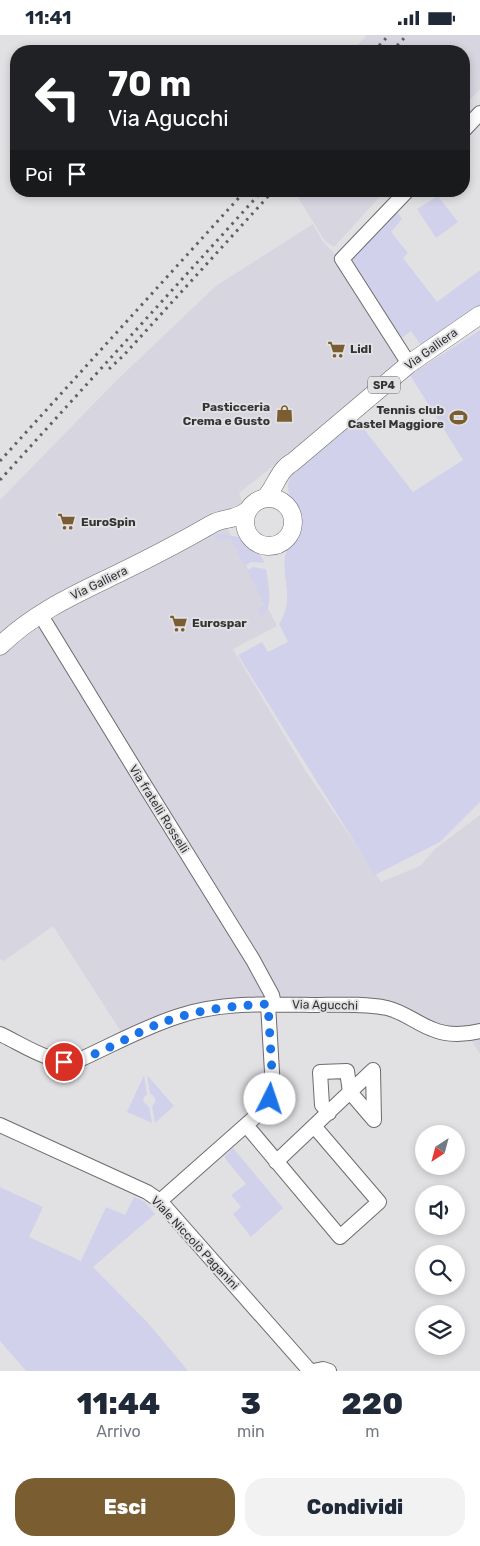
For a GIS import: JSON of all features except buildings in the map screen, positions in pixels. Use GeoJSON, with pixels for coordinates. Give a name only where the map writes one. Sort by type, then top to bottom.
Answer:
{"type":"FeatureCollection","features":[{"type":"Feature","properties":{"kind":"main road","name":"Via Galliera"},"geometry":{"type":"LineString","coordinates":[[265,498],[271,491],[283,468],[293,462],[409,364],[480,315]]}},
{"type":"Feature","properties":{"kind":"main road","name":"Via Galliera"},"geometry":{"type":"LineString","coordinates":[[285,504],[284,479],[293,462]]}},
{"type":"Feature","properties":{"kind":"main road"},"geometry":{"type":"LineString","coordinates":[[265,498],[275,499],[285,504],[292,517],[292,528],[287,537],[279,543],[268,545],[258,543],[247,532],[245,521],[247,511],[254,503],[265,498]]}},
{"type":"Feature","properties":{"kind":"main road","name":"Via Galliera"},"geometry":{"type":"LineString","coordinates":[[0,646],[24,625],[74,595],[169,549],[218,521],[240,517],[247,511]]}},
{"type":"Feature","properties":{"kind":"main road","name":"Via Galliera"},"geometry":{"type":"LineString","coordinates":[[204,529],[233,528],[250,536]]}},
{"type":"Feature","properties":{"kind":"street"},"geometry":{"type":"LineString","coordinates":[[470,124],[480,113]]}},
{"type":"Feature","properties":{"kind":"street"},"geometry":{"type":"LineString","coordinates":[[402,197],[342,259],[409,364]]}},
{"type":"Feature","properties":{"kind":"street","name":"Via fratelli Rosselli"},"geometry":{"type":"LineString","coordinates":[[40,615],[253,959],[272,995],[273,1089],[270,1099],[264,1109],[160,1201]]}},
{"type":"Feature","properties":{"kind":"street","name":"Via Agucchi"},"geometry":{"type":"LineString","coordinates":[[0,1034],[53,1060],[72,1062],[181,1015],[230,1006],[271,1004],[366,1005],[388,1008],[408,1016],[431,1029],[449,1034],[466,1034],[480,1031]]}},
{"type":"Feature","properties":{"kind":"street"},"geometry":{"type":"LineString","coordinates":[[276,1162],[328,1113],[350,1092],[347,1071],[320,1072],[322,1105],[328,1113]]}},
{"type":"Feature","properties":{"kind":"street","name":"Viale Niccolò Paganini"},"geometry":{"type":"LineString","coordinates":[[0,1125],[148,1193],[160,1201],[312,1371],[323,1369],[329,1371]]}},
{"type":"Feature","properties":{"kind":"street"},"geometry":{"type":"LineString","coordinates":[[246,1125],[340,1237],[379,1202],[314,1126]]}},
{"type":"Feature","properties":{"kind":"shaded area"},"geometry":{"type":"Polygon","coordinates":[[[367,35],[480,35],[480,89],[470,100],[470,45],[358,45],[367,35]]]}},
{"type":"Feature","properties":{"kind":"shaded area"},"geometry":{"type":"Polygon","coordinates":[[[298,197],[380,197],[334,247],[325,241],[298,197]]]}},
{"type":"Feature","properties":{"kind":"shaded area"},"geometry":{"type":"Polygon","coordinates":[[[439,197],[458,222],[436,238],[417,209],[439,197]]]}},
{"type":"Feature","properties":{"kind":"shaded area"},"geometry":{"type":"Polygon","coordinates":[[[395,209],[402,219],[391,232],[408,253],[403,258],[437,302],[480,270],[480,307],[422,347],[411,331],[398,341],[350,258],[395,209]]]}},
{"type":"Feature","properties":{"kind":"shaded area"},"geometry":{"type":"Polygon","coordinates":[[[313,224],[323,242],[338,257],[410,375],[292,475],[282,459],[239,493],[242,501],[240,507],[219,512],[277,626],[233,649],[305,770],[381,882],[420,866],[435,849],[480,815],[480,1054],[470,1038],[371,1006],[197,1013],[127,1041],[53,926],[4,961],[0,959],[0,500],[117,380],[216,286],[313,224]]]}},
{"type":"Feature","properties":{"kind":"shaded area"},"geometry":{"type":"Polygon","coordinates":[[[480,330],[480,802],[440,842],[375,875],[238,655],[262,642],[268,652],[288,642],[279,624],[284,615],[287,598],[285,557],[289,546],[298,532],[300,521],[297,509],[288,491],[292,475],[356,419],[413,492],[463,460],[410,375],[480,330]]]}},
{"type":"Feature","properties":{"kind":"shaded area"},"geometry":{"type":"Polygon","coordinates":[[[222,534],[239,537],[259,553],[265,563],[251,562],[245,566],[230,538],[218,541],[214,535],[222,534]]]}},
{"type":"Feature","properties":{"kind":"shaded area"},"geometry":{"type":"Polygon","coordinates":[[[253,567],[266,569],[269,601],[268,607],[261,617],[258,611],[259,608],[265,605],[247,570],[253,567]]]}},
{"type":"Feature","properties":{"kind":"shaded area"},"geometry":{"type":"Polygon","coordinates":[[[144,1075],[147,1095],[143,1101],[149,1107],[152,1123],[127,1112],[144,1075]]]}},
{"type":"Feature","properties":{"kind":"shaded area"},"geometry":{"type":"Polygon","coordinates":[[[147,1075],[174,1106],[155,1123],[152,1106],[155,1100],[154,1096],[150,1094],[147,1075]]]}},
{"type":"Feature","properties":{"kind":"shaded area"},"geometry":{"type":"Polygon","coordinates":[[[233,1148],[283,1208],[251,1237],[233,1214],[241,1207],[231,1195],[246,1184],[224,1157],[233,1148]]]}},
{"type":"Feature","properties":{"kind":"shaded area"},"geometry":{"type":"Polygon","coordinates":[[[0,1187],[43,1207],[29,1237],[81,1261],[106,1207],[125,1215],[134,1197],[145,1202],[155,1214],[93,1267],[149,1324],[188,1371],[26,1371],[0,1341],[0,1187]]]}},
{"type":"Feature","properties":{"kind":"railway"},"geometry":{"type":"LineString","coordinates":[[380,45],[389,35]]}},
{"type":"Feature","properties":{"kind":"railway"},"geometry":{"type":"LineString","coordinates":[[398,45],[407,35]]}},
{"type":"Feature","properties":{"kind":"railway"},"geometry":{"type":"LineString","coordinates":[[0,461],[240,197]]}},
{"type":"Feature","properties":{"kind":"railway"},"geometry":{"type":"LineString","coordinates":[[0,480],[257,197]]}},
{"type":"Feature","properties":{"kind":"railway"},"geometry":{"type":"LineString","coordinates":[[109,369],[124,355],[268,197]]}},
{"type":"Feature","properties":{"kind":"place","name":"Lidl"},"geometry":{"type":"Point","coordinates":[336,349]}},
{"type":"Feature","properties":{"kind":"place","name":"Pasticceria Crema e Gusto"},"geometry":{"type":"Point","coordinates":[284,414]}},
{"type":"Feature","properties":{"kind":"place","name":"Tennis club Castel Maggiore"},"geometry":{"type":"Point","coordinates":[458,417]}},
{"type":"Feature","properties":{"kind":"place","name":"EuroSpin"},"geometry":{"type":"Point","coordinates":[67,522]}},
{"type":"Feature","properties":{"kind":"place","name":"Eurospar"},"geometry":{"type":"Point","coordinates":[178,623]}},
{"type":"Feature","properties":{"kind":"route"},"geometry":{"type":"LineString","coordinates":[[64,1062],[79,1060],[136,1033],[181,1015],[230,1006],[268,1004],[273,1089],[270,1099]]}}]}
